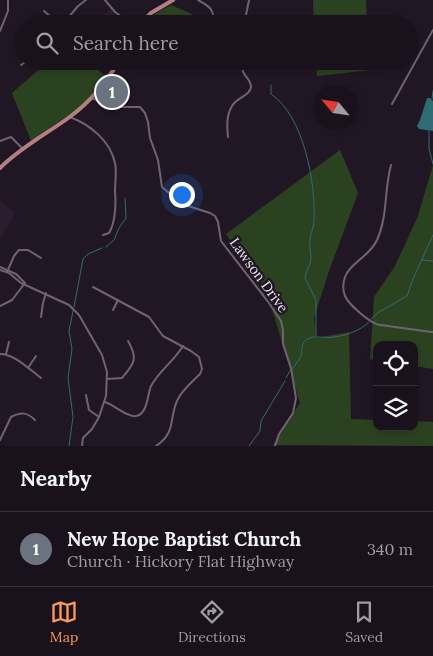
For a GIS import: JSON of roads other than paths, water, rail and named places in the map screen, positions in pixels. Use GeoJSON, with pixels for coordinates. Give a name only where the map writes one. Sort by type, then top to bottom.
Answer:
{"type":"FeatureCollection","features":[{"type":"Feature","properties":{"kind":"main road"},"geometry":{"type":"LineString","coordinates":[[149,15],[173,0]]}},
{"type":"Feature","properties":{"kind":"main road"},"geometry":{"type":"LineString","coordinates":[[0,168],[91,98],[106,82],[113,70]]}},
{"type":"Feature","properties":{"kind":"street"},"geometry":{"type":"LineString","coordinates":[[0,31],[8,11],[8,0]]}},
{"type":"Feature","properties":{"kind":"street"},"geometry":{"type":"LineString","coordinates":[[70,15],[86,0]]}},
{"type":"Feature","properties":{"kind":"street"},"geometry":{"type":"LineString","coordinates":[[105,0],[119,15]]}},
{"type":"Feature","properties":{"kind":"street"},"geometry":{"type":"LineString","coordinates":[[198,0],[211,8],[213,15]]}},
{"type":"Feature","properties":{"kind":"street"},"geometry":{"type":"LineString","coordinates":[[246,15],[249,0]]}},
{"type":"Feature","properties":{"kind":"street"},"geometry":{"type":"LineString","coordinates":[[44,11],[49,15]]}},
{"type":"Feature","properties":{"kind":"street"},"geometry":{"type":"LineString","coordinates":[[418,57],[433,30]]}},
{"type":"Feature","properties":{"kind":"street"},"geometry":{"type":"LineString","coordinates":[[228,137],[227,121],[231,106],[247,94],[250,89],[249,81],[242,70]]}},
{"type":"Feature","properties":{"kind":"street"},"geometry":{"type":"LineString","coordinates":[[392,104],[411,70]]}},
{"type":"Feature","properties":{"kind":"street","name":"Lawson Drive"},"geometry":{"type":"LineString","coordinates":[[91,98],[115,107],[138,107],[144,111],[148,122],[150,138],[158,160],[162,187],[182,204],[215,216],[218,222],[221,241],[281,321],[283,344],[291,368],[296,398],[293,413],[279,434],[275,446]]}},
{"type":"Feature","properties":{"kind":"street"},"geometry":{"type":"LineString","coordinates":[[70,116],[97,132],[109,147],[115,164],[116,204],[113,224],[108,233],[103,234]]}},
{"type":"Feature","properties":{"kind":"street"},"geometry":{"type":"LineString","coordinates":[[0,141],[11,137],[23,149]]}},
{"type":"Feature","properties":{"kind":"street"},"geometry":{"type":"LineString","coordinates":[[391,165],[388,175],[382,226],[377,241],[370,251],[348,272],[344,282],[345,295],[352,305],[371,322],[433,332]]}},
{"type":"Feature","properties":{"kind":"street"},"geometry":{"type":"LineString","coordinates":[[8,271],[18,250],[28,250],[41,258]]}},
{"type":"Feature","properties":{"kind":"street"},"geometry":{"type":"LineString","coordinates":[[0,268],[69,305],[79,315],[102,354],[107,379],[105,402],[99,417],[84,438],[82,446]]}},
{"type":"Feature","properties":{"kind":"street"},"geometry":{"type":"LineString","coordinates":[[0,306],[12,300],[25,283]]}},
{"type":"Feature","properties":{"kind":"street"},"geometry":{"type":"LineString","coordinates":[[93,288],[149,317],[163,336],[196,353],[199,357],[202,369],[200,374],[177,400],[169,433],[156,446]]}},
{"type":"Feature","properties":{"kind":"street"},"geometry":{"type":"LineString","coordinates":[[41,317],[46,293]]}},
{"type":"Feature","properties":{"kind":"street"},"geometry":{"type":"LineString","coordinates":[[113,310],[118,300]]}},
{"type":"Feature","properties":{"kind":"street"},"geometry":{"type":"LineString","coordinates":[[107,379],[122,378],[134,362],[135,355],[128,341]]}},
{"type":"Feature","properties":{"kind":"street"},"geometry":{"type":"LineString","coordinates":[[6,354],[9,342]]}},
{"type":"Feature","properties":{"kind":"street"},"geometry":{"type":"LineString","coordinates":[[105,402],[129,415],[137,416],[140,414],[145,407],[150,387],[183,346]]}},
{"type":"Feature","properties":{"kind":"street"},"geometry":{"type":"LineString","coordinates":[[0,354],[6,354],[41,378]]}},
{"type":"Feature","properties":{"kind":"street"},"geometry":{"type":"LineString","coordinates":[[28,368],[36,356]]}},
{"type":"Feature","properties":{"kind":"street"},"geometry":{"type":"LineString","coordinates":[[86,395],[89,410],[99,417]]}},
{"type":"Feature","properties":{"kind":"street"},"geometry":{"type":"LineString","coordinates":[[0,440],[11,417],[22,412],[29,414],[34,420]]}},
{"type":"Feature","properties":{"kind":"water"},"geometry":{"type":"Polygon","coordinates":[[[427,98],[433,101],[433,131],[419,129],[417,126],[427,98]]]}},
{"type":"Feature","properties":{"kind":"waterway"},"geometry":{"type":"LineString","coordinates":[[271,85],[271,94],[282,104],[300,134],[310,170],[313,189],[314,221],[310,238],[311,259],[305,278],[316,300],[316,336]]}},
{"type":"Feature","properties":{"kind":"waterway"},"geometry":{"type":"LineString","coordinates":[[432,99],[433,91]]}},
{"type":"Feature","properties":{"kind":"waterway"},"geometry":{"type":"LineString","coordinates":[[429,131],[429,149],[433,164]]}},
{"type":"Feature","properties":{"kind":"waterway"},"geometry":{"type":"LineString","coordinates":[[106,247],[114,240],[126,218],[125,198]]}},
{"type":"Feature","properties":{"kind":"waterway"},"geometry":{"type":"LineString","coordinates":[[371,319],[379,312],[407,296],[433,235]]}},
{"type":"Feature","properties":{"kind":"waterway"},"geometry":{"type":"LineString","coordinates":[[74,307],[83,259],[88,254],[102,248]]}},
{"type":"Feature","properties":{"kind":"waterway"},"geometry":{"type":"LineString","coordinates":[[422,260],[433,261]]}},
{"type":"Feature","properties":{"kind":"waterway"},"geometry":{"type":"LineString","coordinates":[[69,446],[73,417],[68,378],[72,349],[69,331],[73,311]]}},
{"type":"Feature","properties":{"kind":"waterway"},"geometry":{"type":"LineString","coordinates":[[293,368],[301,356],[303,344],[306,340],[313,337],[347,334],[369,322]]}},
{"type":"Feature","properties":{"kind":"waterway"},"geometry":{"type":"LineString","coordinates":[[286,378],[290,371]]}},
{"type":"Feature","properties":{"kind":"waterway"},"geometry":{"type":"LineString","coordinates":[[249,446],[260,431],[261,421],[285,381]]}},
{"type":"Feature","properties":{"kind":"place","name":"New Hope Baptist Church"},"geometry":{"type":"Point","coordinates":[112,92]}}]}
